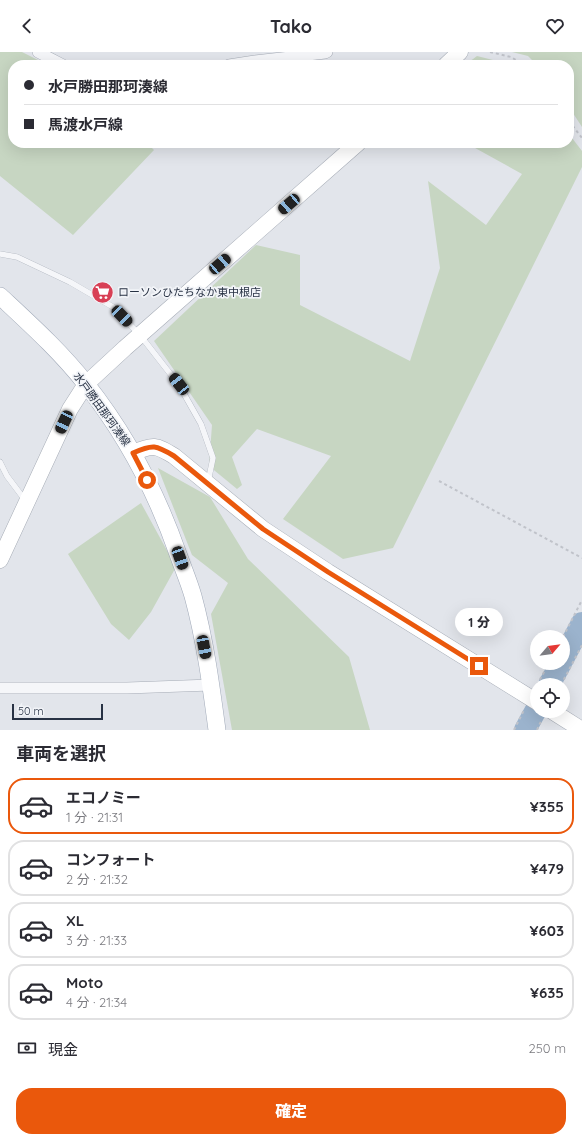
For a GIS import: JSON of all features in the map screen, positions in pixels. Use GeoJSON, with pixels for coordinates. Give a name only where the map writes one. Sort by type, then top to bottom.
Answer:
{"type":"FeatureCollection","features":[{"type":"Feature","properties":{"kind":"main road","name":"水戸勝田那珂湊線"},"geometry":{"type":"LineString","coordinates":[[0,296],[47,340],[86,384],[104,408],[133,453],[154,493],[189,584],[202,636],[217,730]]}},
{"type":"Feature","properties":{"kind":"street"},"geometry":{"type":"LineString","coordinates":[[38,52],[53,60]]}},
{"type":"Feature","properties":{"kind":"street"},"geometry":{"type":"LineString","coordinates":[[264,60],[327,52]]}},
{"type":"Feature","properties":{"kind":"street"},"geometry":{"type":"LineString","coordinates":[[451,60],[460,52]]}},
{"type":"Feature","properties":{"kind":"street"},"geometry":{"type":"LineString","coordinates":[[0,560],[70,409],[86,384],[352,148]]}},
{"type":"Feature","properties":{"kind":"street"},"geometry":{"type":"LineString","coordinates":[[133,453],[145,447],[153,446],[160,448],[174,456],[263,529],[328,572],[530,692]]}},
{"type":"Feature","properties":{"kind":"street"},"geometry":{"type":"LineString","coordinates":[[0,688],[127,688],[211,685]]}},
{"type":"Feature","properties":{"kind":"street"},"geometry":{"type":"LineString","coordinates":[[563,718],[582,730]]}},
{"type":"Feature","properties":{"kind":"lane"},"geometry":{"type":"LineString","coordinates":[[0,254],[17,257],[70,282],[113,307],[140,335],[179,384],[201,424],[213,458],[208,484]]}},
{"type":"Feature","properties":{"kind":"lane"},"geometry":{"type":"LineString","coordinates":[[0,462],[7,476],[27,502]]}},
{"type":"Feature","properties":{"kind":"path"},"geometry":{"type":"LineString","coordinates":[[490,52],[511,56],[517,60]]}},
{"type":"Feature","properties":{"kind":"path"},"geometry":{"type":"LineString","coordinates":[[574,128],[582,138]]}},
{"type":"Feature","properties":{"kind":"path"},"geometry":{"type":"LineString","coordinates":[[439,482],[582,558]]}},
{"type":"Feature","properties":{"kind":"path"},"geometry":{"type":"LineString","coordinates":[[567,630],[582,600]]}},
{"type":"Feature","properties":{"kind":"path"},"geometry":{"type":"LineString","coordinates":[[565,678],[582,645]]}},
{"type":"Feature","properties":{"kind":"green space"},"geometry":{"type":"Polygon","coordinates":[[[0,52],[22,52],[38,60],[8,60],[8,148],[152,148],[154,150],[73,235],[0,176],[0,52]]]}},
{"type":"Feature","properties":{"kind":"green space"},"geometry":{"type":"Polygon","coordinates":[[[512,52],[582,52],[582,127],[574,115],[574,60],[532,60],[528,56],[512,52]]]}},
{"type":"Feature","properties":{"kind":"green space"},"geometry":{"type":"Polygon","coordinates":[[[477,56],[493,60],[472,60],[477,56]]]}},
{"type":"Feature","properties":{"kind":"green space"},"geometry":{"type":"Polygon","coordinates":[[[574,141],[582,151],[582,167],[393,548],[343,559],[283,519],[331,456],[257,429],[232,457],[242,485],[237,489],[209,466],[212,425],[154,341],[256,245],[300,255],[300,305],[410,361],[440,268],[428,181],[486,225],[522,174],[475,148],[574,148],[574,141]]]}},
{"type":"Feature","properties":{"kind":"green space"},"geometry":{"type":"Polygon","coordinates":[[[158,468],[210,497],[248,559],[349,657],[370,730],[232,730],[211,614],[228,583],[192,555],[158,468]]]}},
{"type":"Feature","properties":{"kind":"green space"},"geometry":{"type":"Polygon","coordinates":[[[141,503],[176,567],[151,612],[129,640],[111,624],[68,554],[141,503]]]}},
{"type":"Feature","properties":{"kind":"waterway"},"geometry":{"type":"LineString","coordinates":[[570,646],[582,623]]}},
{"type":"Feature","properties":{"kind":"waterway"},"geometry":{"type":"LineString","coordinates":[[553,678],[557,670]]}},
{"type":"Feature","properties":{"kind":"waterway"},"geometry":{"type":"LineString","coordinates":[[525,730],[532,718]]}},
{"type":"Feature","properties":{"kind":"place","name":"ローソンひたちなか東中根店"},"geometry":{"type":"Point","coordinates":[103,292]}},
{"type":"Feature","properties":{"kind":"route"},"geometry":{"type":"LineString","coordinates":[[147,480],[133,453],[145,447],[153,446],[160,448],[174,456],[263,529],[328,572],[479,666]]}}]}
